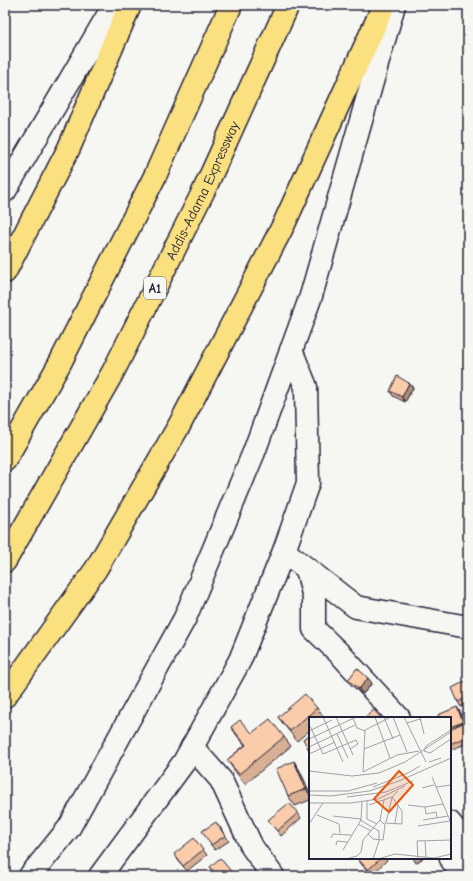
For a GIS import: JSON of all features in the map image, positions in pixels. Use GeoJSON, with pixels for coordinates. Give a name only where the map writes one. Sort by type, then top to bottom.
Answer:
{"type":"FeatureCollection","features":[{"type":"Feature","properties":{"kind":"highway"},"geometry":{"type":"LineString","coordinates":[[5,272],[69,148],[130,5]]}},
{"type":"Feature","properties":{"kind":"highway"},"geometry":{"type":"LineString","coordinates":[[5,460],[60,363],[155,176],[232,5]]}},
{"type":"Feature","properties":{"kind":"highway","name":"Addis-Adama Expressway"},"geometry":{"type":"LineString","coordinates":[[5,561],[113,372],[205,188],[288,5]]}},
{"type":"Feature","properties":{"kind":"highway"},"geometry":{"type":"LineString","coordinates":[[5,696],[96,569],[180,424],[284,224],[384,5]]}},
{"type":"Feature","properties":{"kind":"street"},"geometry":{"type":"LineString","coordinates":[[5,191],[114,5]]}},
{"type":"Feature","properties":{"kind":"street"},"geometry":{"type":"LineString","coordinates":[[30,876],[69,828],[185,618],[254,452],[311,296],[394,5]]}},
{"type":"Feature","properties":{"kind":"street"},"geometry":{"type":"LineString","coordinates":[[100,876],[184,762],[240,660],[284,552],[308,483],[306,387],[291,350]]}},
{"type":"Feature","properties":{"kind":"street"},"geometry":{"type":"LineString","coordinates":[[284,552],[356,607],[468,626]]}},
{"type":"Feature","properties":{"kind":"street"},"geometry":{"type":"LineString","coordinates":[[307,569],[314,598],[314,629],[342,656],[398,717]]}},
{"type":"Feature","properties":{"kind":"street"},"geometry":{"type":"LineString","coordinates":[[192,747],[221,780],[252,847],[273,876]]}},
{"type":"Feature","properties":{"kind":"street"},"geometry":{"type":"LineString","coordinates":[[451,824],[461,838],[451,859],[462,876]]}},
{"type":"Feature","properties":{"kind":"building"},"geometry":{"type":"Polygon","coordinates":[[[397,376],[409,383],[402,397],[390,391],[397,376]]]}},
{"type":"Feature","properties":{"kind":"building"},"geometry":{"type":"Polygon","coordinates":[[[468,638],[468,645],[465,640],[468,638]]]}},
{"type":"Feature","properties":{"kind":"building"},"geometry":{"type":"Polygon","coordinates":[[[357,668],[368,678],[359,689],[348,680],[357,668]]]}},
{"type":"Feature","properties":{"kind":"building"},"geometry":{"type":"Polygon","coordinates":[[[466,681],[468,686],[468,697],[458,702],[452,688],[466,681]]]}},
{"type":"Feature","properties":{"kind":"building"},"geometry":{"type":"Polygon","coordinates":[[[305,694],[317,708],[290,731],[278,717],[305,694]]]}},
{"type":"Feature","properties":{"kind":"building"},"geometry":{"type":"Polygon","coordinates":[[[468,706],[468,714],[465,708],[468,706]]]}},
{"type":"Feature","properties":{"kind":"building"},"geometry":{"type":"Polygon","coordinates":[[[457,707],[463,722],[451,727],[451,717],[439,717],[438,715],[457,707]]]}},
{"type":"Feature","properties":{"kind":"building"},"geometry":{"type":"Polygon","coordinates":[[[374,710],[380,717],[365,717],[374,710]]]}},
{"type":"Feature","properties":{"kind":"building"},"geometry":{"type":"Polygon","coordinates":[[[270,719],[284,737],[239,774],[227,760],[246,745],[231,727],[240,720],[252,733],[270,719]]]}},
{"type":"Feature","properties":{"kind":"building"},"geometry":{"type":"Polygon","coordinates":[[[465,722],[468,730],[468,736],[451,744],[451,729],[465,722]]]}},
{"type":"Feature","properties":{"kind":"building"},"geometry":{"type":"Polygon","coordinates":[[[309,736],[309,750],[303,739],[309,736]]]}},
{"type":"Feature","properties":{"kind":"building"},"geometry":{"type":"Polygon","coordinates":[[[294,761],[306,789],[288,796],[276,769],[294,761]]]}},
{"type":"Feature","properties":{"kind":"building"},"geometry":{"type":"Polygon","coordinates":[[[289,803],[298,813],[277,831],[268,820],[289,803]]]}},
{"type":"Feature","properties":{"kind":"building"},"geometry":{"type":"Polygon","coordinates":[[[216,822],[225,836],[211,845],[202,831],[216,822]]]}},
{"type":"Feature","properties":{"kind":"building"},"geometry":{"type":"Polygon","coordinates":[[[194,838],[203,850],[183,866],[174,854],[194,838]]]}},
{"type":"Feature","properties":{"kind":"building"},"geometry":{"type":"Polygon","coordinates":[[[220,858],[235,876],[217,876],[210,867],[220,858]]]}},
{"type":"Feature","properties":{"kind":"building"},"geometry":{"type":"Polygon","coordinates":[[[358,859],[380,859],[368,870],[358,859]]]}},
{"type":"Feature","properties":{"kind":"building"},"geometry":{"type":"Polygon","coordinates":[[[211,871],[215,876],[205,876],[211,871]]]}},
{"type":"Feature","properties":{"kind":"building"},"geometry":{"type":"Polygon","coordinates":[[[359,872],[362,876],[355,876],[359,872]]]}}]}
